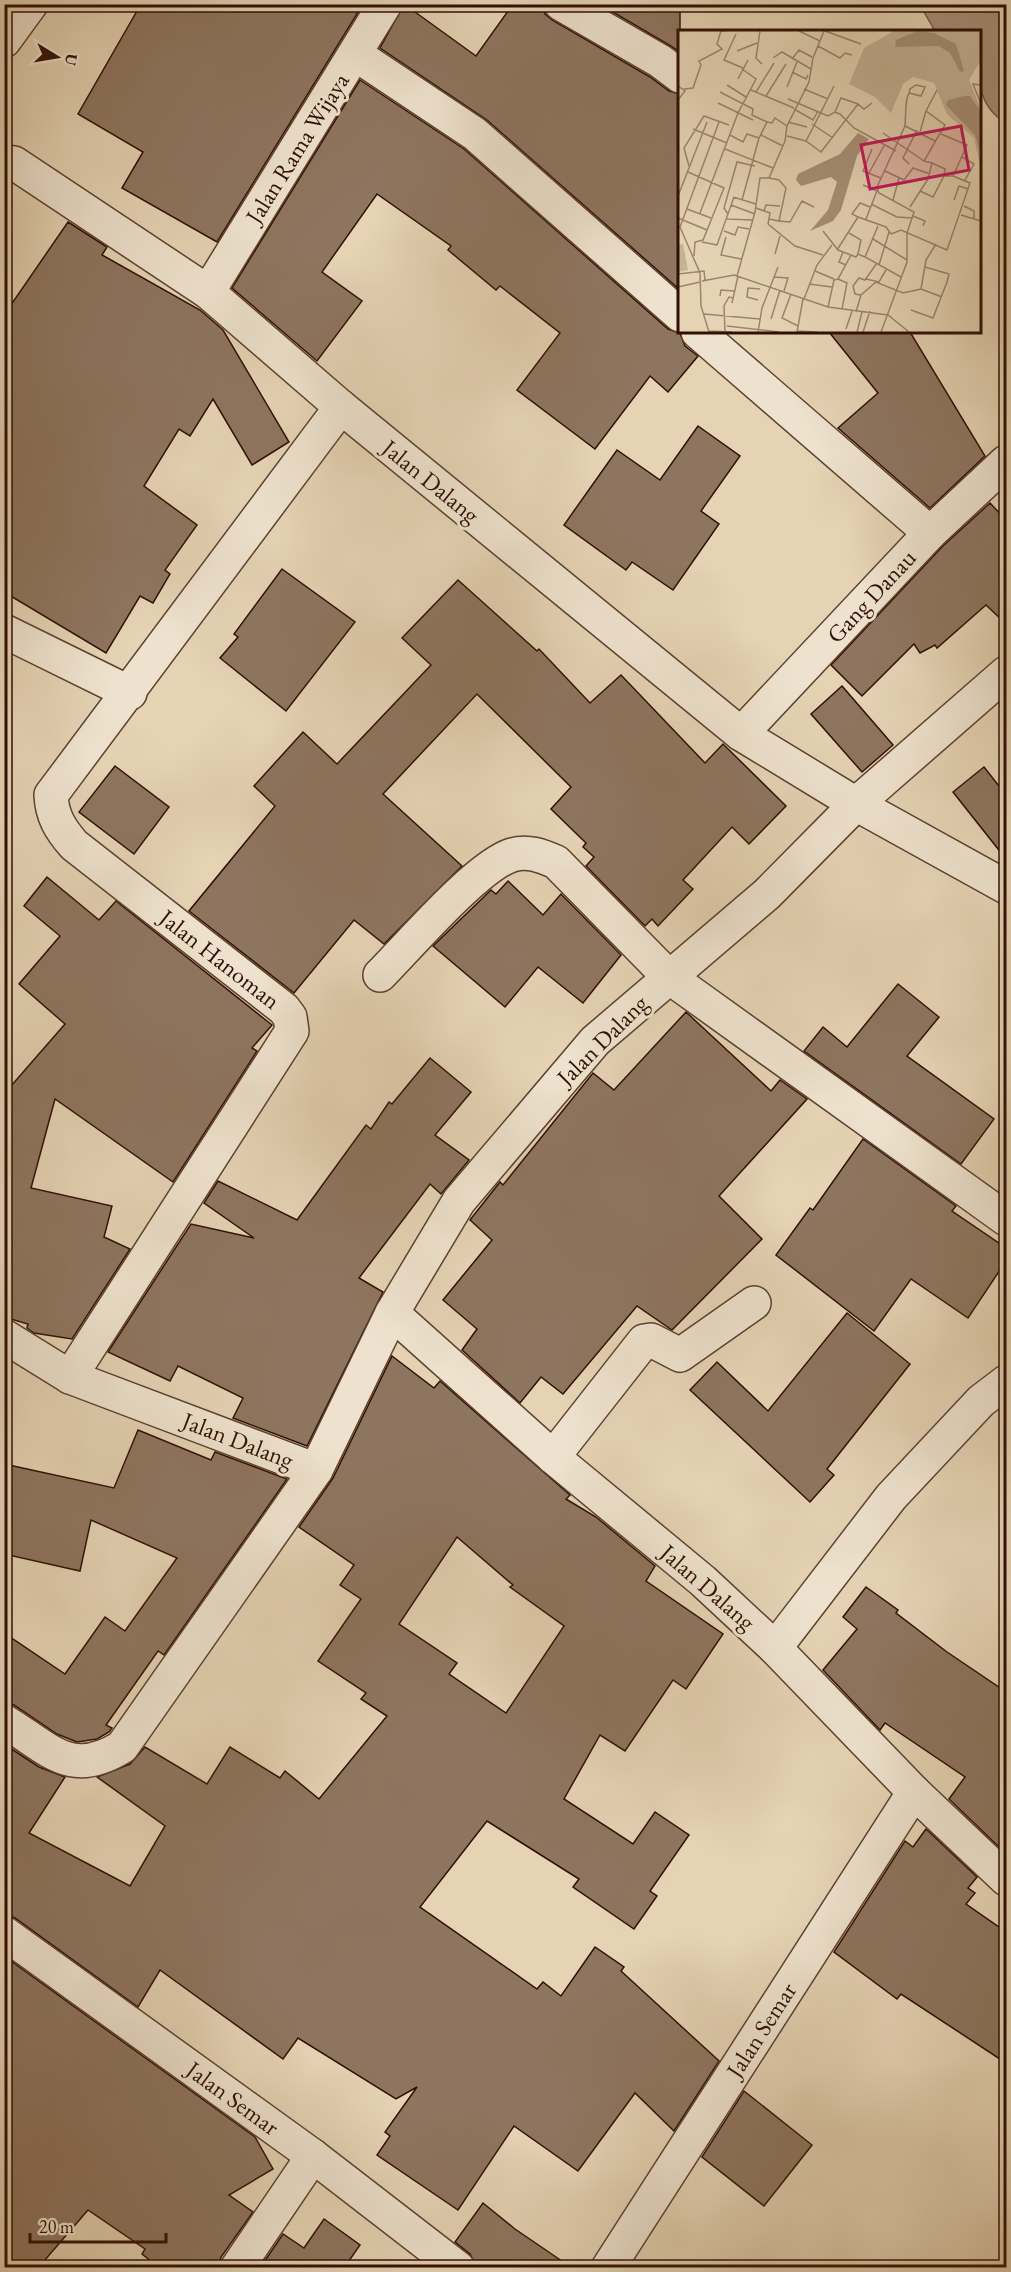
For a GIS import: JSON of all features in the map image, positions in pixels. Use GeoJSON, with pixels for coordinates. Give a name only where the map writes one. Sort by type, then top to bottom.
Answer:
{"type":"FeatureCollection","features":[{"type":"Feature","properties":{"kind":"street"},"geometry":{"type":"LineString","coordinates":[[4,41],[31,4]]}},
{"type":"Feature","properties":{"kind":"street","name":"Jalan Rama Wijaya"},"geometry":{"type":"LineString","coordinates":[[208,292],[385,4]]}},
{"type":"Feature","properties":{"kind":"street"},"geometry":{"type":"LineString","coordinates":[[561,4],[660,61],[678,74]]}},
{"type":"Feature","properties":{"kind":"street"},"geometry":{"type":"LineString","coordinates":[[356,54],[476,135],[678,313]]}},
{"type":"Feature","properties":{"kind":"street","name":"Jalan Dalang"},"geometry":{"type":"LineString","coordinates":[[4,162],[15,163],[208,292],[340,407],[741,734],[856,804],[1006,887]]}},
{"type":"Feature","properties":{"kind":"street"},"geometry":{"type":"LineString","coordinates":[[699,333],[930,534]]}},
{"type":"Feature","properties":{"kind":"street"},"geometry":{"type":"LineString","coordinates":[[4,631],[130,693],[340,407]]}},
{"type":"Feature","properties":{"kind":"street","name":"Gang Danau"},"geometry":{"type":"LineString","coordinates":[[741,734],[930,534],[1006,462]]}},
{"type":"Feature","properties":{"kind":"street"},"geometry":{"type":"LineString","coordinates":[[856,804],[1006,673]]}},
{"type":"Feature","properties":{"kind":"street","name":"Jalan Hanoman"},"geometry":{"type":"LineString","coordinates":[[70,1377],[292,1031],[290,1017],[284,1009],[74,845],[62,832],[52,812],[51,795],[130,693]]}},
{"type":"Feature","properties":{"kind":"street","name":"Jalan Dalang"},"geometry":{"type":"LineString","coordinates":[[4,1336],[70,1377],[316,1470],[392,1313],[459,1201],[595,1041],[767,894],[856,804]]}},
{"type":"Feature","properties":{"kind":"street"},"geometry":{"type":"LineString","coordinates":[[380,975],[482,872],[513,855],[537,854],[556,862],[669,978],[1006,1219]]}},
{"type":"Feature","properties":{"kind":"street"},"geometry":{"type":"LineString","coordinates":[[554,1457],[644,1341],[651,1340],[680,1355],[754,1303]]}},
{"type":"Feature","properties":{"kind":"street","name":"Jalan Dalang"},"geometry":{"type":"LineString","coordinates":[[392,1313],[554,1457],[703,1581],[776,1648],[914,1792],[1006,1879]]}},
{"type":"Feature","properties":{"kind":"street"},"geometry":{"type":"LineString","coordinates":[[776,1648],[891,1497],[981,1401],[1006,1382]]}},
{"type":"Feature","properties":{"kind":"street"},"geometry":{"type":"LineString","coordinates":[[4,1721],[69,1761],[91,1762],[122,1747],[316,1470]]}},
{"type":"Feature","properties":{"kind":"street","name":"Jalan Semar"},"geometry":{"type":"LineString","coordinates":[[608,2268],[914,1792]]}},
{"type":"Feature","properties":{"kind":"street","name":"Jalan Semar"},"geometry":{"type":"LineString","coordinates":[[4,1933],[313,2156],[458,2268]]}},
{"type":"Feature","properties":{"kind":"street"},"geometry":{"type":"LineString","coordinates":[[237,2268],[313,2156]]}},
{"type":"Feature","properties":{"kind":"shaded area"},"geometry":{"type":"Polygon","coordinates":[[[920,5],[1006,5],[1006,123],[987,105],[982,94],[981,30],[934,30],[920,5]]]}},
{"type":"Feature","properties":{"kind":"building"},"geometry":{"type":"Polygon","coordinates":[[[141,4],[363,4],[217,242],[122,188],[143,152],[78,114],[141,4]]]}},
{"type":"Feature","properties":{"kind":"building"},"geometry":{"type":"Polygon","coordinates":[[[404,4],[476,56],[513,4],[542,4],[545,14],[552,20],[650,77],[669,91],[678,93],[678,288],[487,120],[380,48],[404,4]]]}},
{"type":"Feature","properties":{"kind":"building"},"geometry":{"type":"Polygon","coordinates":[[[599,4],[680,4],[678,51],[599,4]]]}},
{"type":"Feature","properties":{"kind":"building"},"geometry":{"type":"Polygon","coordinates":[[[360,80],[464,149],[668,329],[680,333],[685,346],[698,356],[668,392],[650,376],[595,449],[517,390],[560,333],[500,286],[496,290],[448,250],[451,246],[377,194],[322,272],[362,301],[317,361],[232,288],[360,80]]]}},
{"type":"Feature","properties":{"kind":"building"},"geometry":{"type":"Polygon","coordinates":[[[68,222],[107,247],[102,255],[200,310],[223,330],[289,442],[252,465],[213,399],[190,436],[179,429],[144,486],[197,525],[165,570],[170,574],[153,603],[140,596],[106,653],[4,592],[4,315],[68,222]]]}},
{"type":"Feature","properties":{"kind":"building"},"geometry":{"type":"Polygon","coordinates":[[[830,333],[911,333],[985,456],[930,508],[838,428],[878,393],[830,333]]]}},
{"type":"Feature","properties":{"kind":"building"},"geometry":{"type":"Polygon","coordinates":[[[698,426],[740,456],[701,511],[719,524],[673,590],[632,562],[626,570],[564,525],[617,450],[660,480],[698,426]]]}},
{"type":"Feature","properties":{"kind":"building"},"geometry":{"type":"Polygon","coordinates":[[[990,503],[1006,520],[1006,624],[986,605],[937,648],[935,645],[920,653],[914,644],[862,696],[831,665],[943,546],[990,503]]]}},
{"type":"Feature","properties":{"kind":"building"},"geometry":{"type":"Polygon","coordinates":[[[282,569],[355,622],[286,711],[220,658],[238,637],[234,634],[282,569]]]}},
{"type":"Feature","properties":{"kind":"building"},"geometry":{"type":"Polygon","coordinates":[[[458,580],[537,651],[539,649],[590,703],[621,675],[705,763],[723,744],[786,806],[749,844],[732,827],[683,880],[693,889],[658,926],[652,919],[645,926],[586,866],[594,857],[583,847],[586,843],[551,809],[571,787],[477,694],[383,794],[462,866],[384,944],[354,920],[294,993],[189,911],[275,806],[254,786],[303,732],[337,764],[431,665],[402,638],[458,580]]]}},
{"type":"Feature","properties":{"kind":"building"},"geometry":{"type":"Polygon","coordinates":[[[842,686],[893,745],[862,772],[811,714],[842,686]]]}},
{"type":"Feature","properties":{"kind":"building"},"geometry":{"type":"Polygon","coordinates":[[[115,766],[169,807],[134,854],[79,812],[115,766]]]}},
{"type":"Feature","properties":{"kind":"building"},"geometry":{"type":"Polygon","coordinates":[[[984,767],[1006,795],[1006,859],[953,792],[984,767]]]}},
{"type":"Feature","properties":{"kind":"building"},"geometry":{"type":"Polygon","coordinates":[[[47,877],[99,920],[116,901],[272,1025],[252,1048],[257,1051],[173,1182],[55,1099],[31,1188],[112,1206],[104,1237],[130,1249],[72,1339],[34,1333],[27,1328],[28,1324],[4,1317],[4,1094],[65,1024],[19,984],[60,936],[24,906],[47,877]]]}},
{"type":"Feature","properties":{"kind":"building"},"geometry":{"type":"Polygon","coordinates":[[[508,881],[543,915],[561,894],[621,955],[583,1003],[538,967],[505,1007],[433,946],[491,890],[496,894],[508,881]]]}},
{"type":"Feature","properties":{"kind":"building"},"geometry":{"type":"Polygon","coordinates":[[[898,984],[939,1017],[907,1056],[994,1119],[961,1164],[804,1051],[823,1027],[847,1047],[898,984]]]}},
{"type":"Feature","properties":{"kind":"building"},"geometry":{"type":"Polygon","coordinates":[[[686,1012],[771,1091],[780,1080],[807,1099],[719,1196],[762,1239],[672,1330],[637,1306],[563,1394],[541,1377],[520,1403],[462,1350],[477,1329],[443,1300],[492,1240],[470,1220],[500,1182],[503,1185],[593,1073],[614,1090],[686,1012]]]}},
{"type":"Feature","properties":{"kind":"building"},"geometry":{"type":"Polygon","coordinates":[[[430,1058],[471,1092],[435,1135],[469,1160],[441,1194],[430,1184],[359,1278],[383,1292],[307,1446],[233,1418],[243,1398],[178,1366],[170,1381],[108,1352],[191,1224],[254,1238],[204,1203],[218,1181],[297,1220],[366,1125],[371,1129],[389,1102],[392,1104],[430,1058]]]}},
{"type":"Feature","properties":{"kind":"building"},"geometry":{"type":"Polygon","coordinates":[[[863,1139],[956,1206],[952,1211],[1006,1248],[1006,1261],[968,1318],[911,1279],[874,1331],[776,1255],[810,1208],[813,1210],[863,1139]]]}},
{"type":"Feature","properties":{"kind":"building"},"geometry":{"type":"Polygon","coordinates":[[[847,1313],[910,1364],[827,1469],[834,1475],[810,1502],[690,1390],[717,1362],[768,1411],[847,1313]]]}},
{"type":"Feature","properties":{"kind":"building"},"geometry":{"type":"Polygon","coordinates":[[[392,1356],[434,1388],[440,1381],[570,1495],[566,1499],[596,1517],[655,1566],[646,1581],[723,1634],[686,1689],[673,1680],[625,1751],[600,1735],[564,1799],[633,1844],[655,1812],[689,1835],[650,1891],[657,1896],[634,1929],[573,1887],[579,1879],[487,1821],[420,1907],[537,1989],[543,1982],[561,1996],[595,1947],[624,1967],[621,1971],[719,2061],[674,2131],[635,2093],[578,2171],[514,2126],[458,2210],[377,2155],[390,2136],[385,2132],[417,2087],[396,2099],[298,2038],[283,2059],[160,1970],[138,2007],[15,1918],[4,1914],[4,1744],[39,1767],[65,1777],[29,1833],[130,1886],[165,1826],[97,1777],[130,1764],[145,1747],[207,1784],[230,1747],[280,1778],[285,1771],[319,1799],[387,1716],[361,1699],[366,1693],[318,1661],[361,1599],[340,1585],[354,1565],[299,1527],[333,1478],[392,1356]],[[457,1537],[399,1624],[457,1663],[449,1674],[506,1713],[564,1626],[510,1587],[513,1585],[457,1537]]]}},
{"type":"Feature","properties":{"kind":"building"},"geometry":{"type":"Polygon","coordinates":[[[138,1430],[211,1460],[215,1452],[287,1479],[164,1655],[158,1651],[106,1725],[112,1728],[109,1732],[97,1739],[77,1742],[57,1734],[14,1705],[4,1702],[4,1633],[65,1674],[105,1617],[125,1631],[177,1558],[91,1520],[80,1571],[4,1554],[4,1464],[114,1488],[138,1430]]]}},
{"type":"Feature","properties":{"kind":"building"},"geometry":{"type":"Polygon","coordinates":[[[866,1587],[898,1610],[896,1613],[947,1652],[1006,1692],[1006,1838],[999,1847],[949,1799],[965,1777],[885,1723],[880,1730],[823,1670],[857,1629],[843,1617],[866,1587]]]}},
{"type":"Feature","properties":{"kind":"building"},"geometry":{"type":"Polygon","coordinates":[[[926,1829],[977,1877],[968,1888],[975,1893],[966,1904],[1006,1932],[1006,2063],[901,1994],[897,1999],[834,1952],[905,1841],[913,1847],[926,1829]]]}},
{"type":"Feature","properties":{"kind":"building"},"geometry":{"type":"Polygon","coordinates":[[[4,1956],[255,2137],[273,2169],[229,2195],[253,2212],[221,2257],[218,2268],[160,2268],[142,2254],[145,2249],[88,2210],[38,2268],[18,2268],[4,2256],[4,1956]]]}},
{"type":"Feature","properties":{"kind":"building"},"geometry":{"type":"Polygon","coordinates":[[[744,2091],[812,2145],[764,2206],[702,2157],[744,2091]]]}},
{"type":"Feature","properties":{"kind":"building"},"geometry":{"type":"Polygon","coordinates":[[[483,2203],[515,2229],[572,2268],[476,2268],[470,2254],[455,2242],[483,2203]]]}},
{"type":"Feature","properties":{"kind":"building"},"geometry":{"type":"Polygon","coordinates":[[[324,2219],[360,2245],[344,2268],[260,2268],[283,2234],[304,2248],[324,2219]]]}}]}
